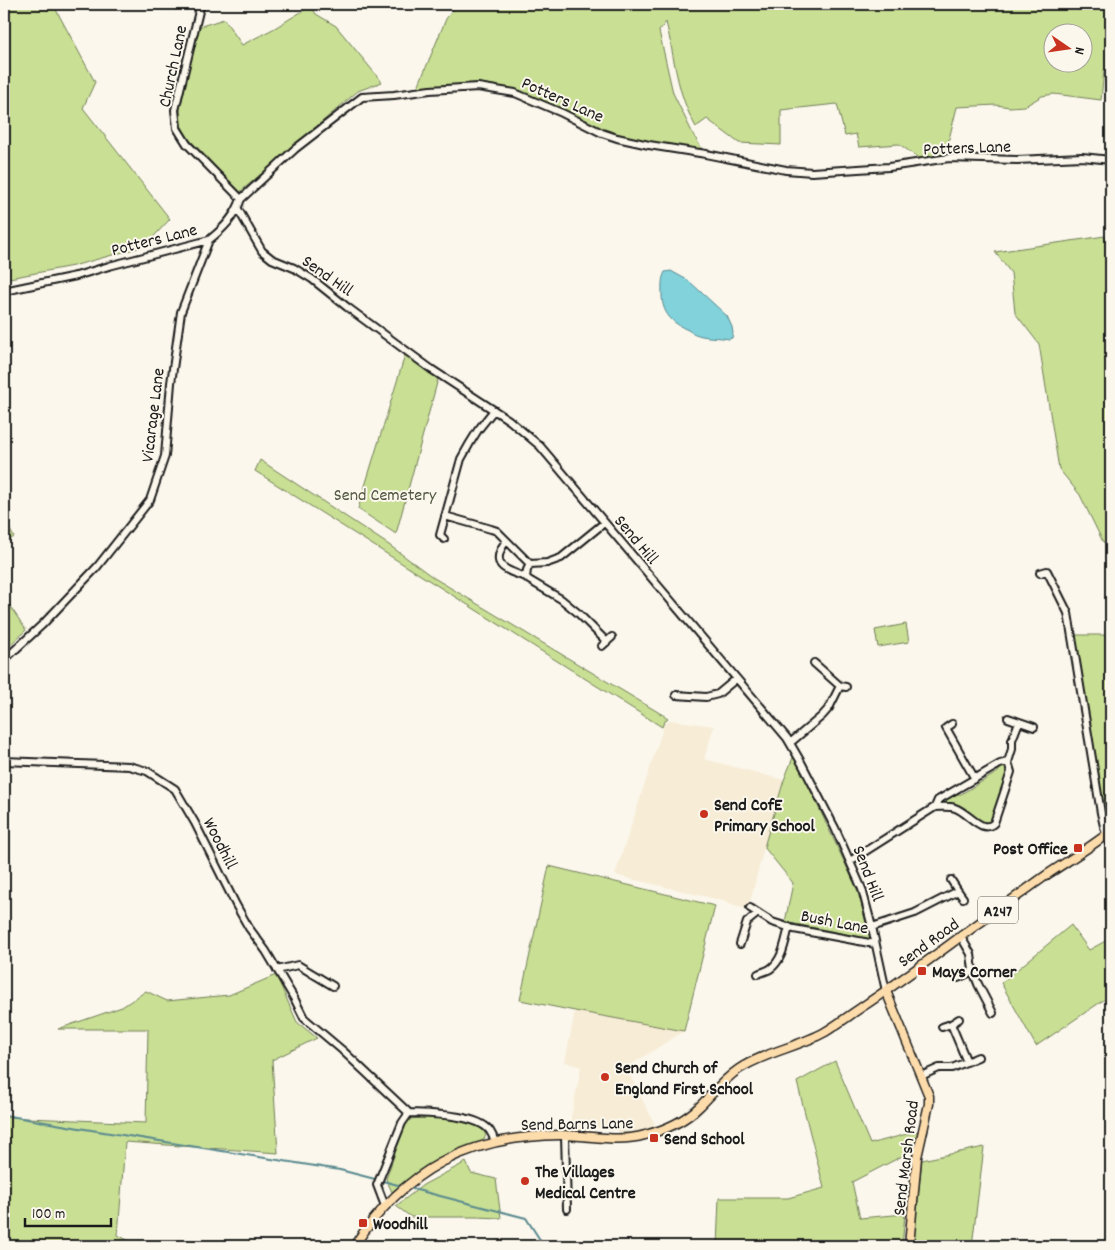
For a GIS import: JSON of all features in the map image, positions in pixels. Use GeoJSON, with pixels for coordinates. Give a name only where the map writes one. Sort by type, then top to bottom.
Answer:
{"type":"FeatureCollection","features":[{"type":"Feature","properties":{"kind":"main road","name":"Send Road"},"geometry":{"type":"LineString","coordinates":[[886,991],[1027,889],[1109,833]]}},
{"type":"Feature","properties":{"kind":"main road","name":"Send Marsh Road"},"geometry":{"type":"LineString","coordinates":[[886,991],[929,1096],[929,1104],[917,1157],[909,1246]]}},
{"type":"Feature","properties":{"kind":"main road","name":"Send Barns Lane"},"geometry":{"type":"LineString","coordinates":[[354,1246],[367,1225],[408,1184],[426,1171],[452,1157],[473,1148],[495,1142],[536,1136],[566,1135],[627,1138],[643,1136],[661,1130],[681,1121],[698,1108],[723,1081],[740,1068],[825,1032],[886,991]]}},
{"type":"Feature","properties":{"kind":"street","name":"Church Lane"},"geometry":{"type":"LineString","coordinates":[[199,4],[200,7],[175,110],[177,128],[186,144],[241,199]]}},
{"type":"Feature","properties":{"kind":"street","name":"Potters Lane"},"geometry":{"type":"LineString","coordinates":[[4,291],[76,276],[208,240],[222,230],[238,209],[241,199],[295,149],[362,97],[430,90],[478,88],[515,93],[562,113],[602,134],[649,146],[706,154],[786,170],[812,172],[889,167],[956,158],[1017,160],[1082,158],[1111,160]]}},
{"type":"Feature","properties":{"kind":"street","name":"Send Hill"},"geometry":{"type":"LineString","coordinates":[[238,209],[262,251],[272,259],[294,268],[312,279],[346,307],[431,369],[509,420],[540,446],[736,679],[796,741],[862,888],[886,991]]}},
{"type":"Feature","properties":{"kind":"street","name":"Vicarage Lane"},"geometry":{"type":"LineString","coordinates":[[4,660],[43,624],[97,567],[150,500],[166,456],[171,383],[181,312],[208,240]]}},
{"type":"Feature","properties":{"kind":"street"},"geometry":{"type":"LineString","coordinates":[[444,539],[440,535],[461,459],[474,436],[494,410]]}},
{"type":"Feature","properties":{"kind":"street"},"geometry":{"type":"LineString","coordinates":[[445,516],[491,528],[530,564],[547,563],[561,558],[604,523]]}},
{"type":"Feature","properties":{"kind":"street"},"geometry":{"type":"LineString","coordinates":[[506,541],[499,550],[498,558],[501,566],[513,573],[526,577],[534,584],[560,599],[578,613],[607,642]]}},
{"type":"Feature","properties":{"kind":"street"},"geometry":{"type":"LineString","coordinates":[[526,577],[530,564]]}},
{"type":"Feature","properties":{"kind":"street"},"geometry":{"type":"LineString","coordinates":[[1040,572],[1047,571],[1068,613],[1101,813],[1109,833],[1111,848]]}},
{"type":"Feature","properties":{"kind":"street"},"geometry":{"type":"LineString","coordinates":[[796,741],[829,708],[843,686],[814,663]]}},
{"type":"Feature","properties":{"kind":"street"},"geometry":{"type":"LineString","coordinates":[[676,695],[706,697],[718,694],[736,679]]}},
{"type":"Feature","properties":{"kind":"street"},"geometry":{"type":"LineString","coordinates":[[1008,718],[1034,727]]}},
{"type":"Feature","properties":{"kind":"street"},"geometry":{"type":"LineString","coordinates":[[850,861],[935,807],[947,806],[957,809],[981,826],[986,828],[991,826],[994,823],[1011,772],[1008,762],[1012,749],[1012,740],[1019,722]]}},
{"type":"Feature","properties":{"kind":"street"},"geometry":{"type":"LineString","coordinates":[[947,728],[975,779]]}},
{"type":"Feature","properties":{"kind":"street","name":"Woodhill"},"geometry":{"type":"LineString","coordinates":[[4,761],[129,766],[147,771],[175,789],[195,823],[249,928],[266,951],[304,1018],[342,1050],[410,1113]]}},
{"type":"Feature","properties":{"kind":"street"},"geometry":{"type":"LineString","coordinates":[[935,807],[938,800],[1000,764],[1008,762]]}},
{"type":"Feature","properties":{"kind":"street"},"geometry":{"type":"LineString","coordinates":[[951,880],[963,898]]}},
{"type":"Feature","properties":{"kind":"street"},"geometry":{"type":"LineString","coordinates":[[872,927],[915,913],[958,891]]}},
{"type":"Feature","properties":{"kind":"street","name":"Bush Lane"},"geometry":{"type":"LineString","coordinates":[[750,908],[772,922],[789,927],[875,944]]}},
{"type":"Feature","properties":{"kind":"street"},"geometry":{"type":"LineString","coordinates":[[740,944],[747,922],[758,913]]}},
{"type":"Feature","properties":{"kind":"street","name":"Bush Lane"},"geometry":{"type":"LineString","coordinates":[[758,974],[770,970],[778,960],[784,947],[789,927]]}},
{"type":"Feature","properties":{"kind":"street"},"geometry":{"type":"LineString","coordinates":[[961,936],[971,954],[973,971],[993,1013]]}},
{"type":"Feature","properties":{"kind":"street"},"geometry":{"type":"LineString","coordinates":[[277,970],[298,965],[333,986]]}},
{"type":"Feature","properties":{"kind":"street"},"geometry":{"type":"LineString","coordinates":[[958,978],[973,971]]}},
{"type":"Feature","properties":{"kind":"street"},"geometry":{"type":"LineString","coordinates":[[942,1027],[959,1019]]}},
{"type":"Feature","properties":{"kind":"street"},"geometry":{"type":"LineString","coordinates":[[951,1024],[967,1062]]}},
{"type":"Feature","properties":{"kind":"street"},"geometry":{"type":"LineString","coordinates":[[921,1076],[939,1068],[952,1071],[978,1056]]}},
{"type":"Feature","properties":{"kind":"street"},"geometry":{"type":"LineString","coordinates":[[385,1206],[377,1184],[402,1123],[410,1113],[477,1120],[490,1130],[495,1142]]}},
{"type":"Feature","properties":{"kind":"street"},"geometry":{"type":"LineString","coordinates":[[566,1135],[568,1209]]}},
{"type":"Feature","properties":{"kind":"shaded area","name":"Send CofE Primary School"},"geometry":{"type":"Polygon","coordinates":[[[670,720],[714,726],[704,759],[784,780],[748,910],[724,901],[615,875],[664,725],[670,720]]]}},
{"type":"Feature","properties":{"kind":"shaded area","name":"Send Church of England First School"},"geometry":{"type":"Polygon","coordinates":[[[575,1011],[684,1031],[626,1068],[657,1128],[634,1134],[619,1135],[618,1130],[593,1127],[591,1132],[569,1128],[581,1067],[565,1062],[575,1011]]]}},
{"type":"Feature","properties":{"kind":"green space"},"geometry":{"type":"Polygon","coordinates":[[[4,4],[53,4],[95,82],[83,108],[170,219],[145,246],[73,266],[4,279],[4,4]]]}},
{"type":"Feature","properties":{"kind":"green space"},"geometry":{"type":"Polygon","coordinates":[[[457,4],[1111,4],[1111,71],[1104,70],[1101,100],[1054,94],[1042,96],[1025,106],[957,107],[945,155],[920,159],[899,144],[859,147],[856,134],[845,136],[837,104],[781,110],[781,145],[739,143],[707,119],[696,127],[689,114],[680,88],[666,22],[659,31],[673,93],[703,151],[648,143],[606,132],[517,91],[477,85],[417,89],[446,19],[457,4]]]}},
{"type":"Feature","properties":{"kind":"green space"},"geometry":{"type":"Polygon","coordinates":[[[311,6],[316,14],[336,26],[382,82],[358,91],[240,192],[188,138],[181,125],[180,109],[198,27],[224,19],[242,45],[311,6]]]}},
{"type":"Feature","properties":{"kind":"green space"},"geometry":{"type":"Polygon","coordinates":[[[1105,236],[1111,302],[1111,543],[1103,542],[1080,495],[1059,469],[1039,344],[1015,313],[1011,273],[995,252],[1105,236]]]}},
{"type":"Feature","properties":{"kind":"green space","name":"Send Cemetery"},"geometry":{"type":"Polygon","coordinates":[[[405,355],[438,379],[396,534],[358,509],[405,355]]]}},
{"type":"Feature","properties":{"kind":"green space"},"geometry":{"type":"Polygon","coordinates":[[[260,460],[389,545],[434,578],[668,718],[662,727],[255,471],[260,460]]]}},
{"type":"Feature","properties":{"kind":"green space"},"geometry":{"type":"Polygon","coordinates":[[[4,520],[14,537],[4,544],[4,520]]]}},
{"type":"Feature","properties":{"kind":"green space"},"geometry":{"type":"Polygon","coordinates":[[[4,597],[26,630],[4,651],[4,597]]]}},
{"type":"Feature","properties":{"kind":"green space"},"geometry":{"type":"Polygon","coordinates":[[[906,624],[909,642],[878,647],[875,630],[906,624]]]}},
{"type":"Feature","properties":{"kind":"green space"},"geometry":{"type":"Polygon","coordinates":[[[1075,635],[1111,635],[1111,824],[1107,827],[1104,812],[1075,635]]]}},
{"type":"Feature","properties":{"kind":"green space"},"geometry":{"type":"Polygon","coordinates":[[[794,755],[858,891],[870,939],[785,922],[793,883],[764,847],[784,780],[794,755]]]}},
{"type":"Feature","properties":{"kind":"green space"},"geometry":{"type":"Polygon","coordinates":[[[1002,766],[1007,769],[1008,775],[993,814],[993,820],[987,825],[963,808],[946,803],[947,798],[954,794],[961,794],[998,772],[1002,766]]]}},
{"type":"Feature","properties":{"kind":"green space"},"geometry":{"type":"Polygon","coordinates":[[[549,866],[715,906],[684,1031],[520,1000],[549,866]]]}},
{"type":"Feature","properties":{"kind":"green space"},"geometry":{"type":"Polygon","coordinates":[[[1071,925],[1089,950],[1111,938],[1111,995],[1036,1046],[1001,983],[1071,925]]]}},
{"type":"Feature","properties":{"kind":"green space"},"geometry":{"type":"Polygon","coordinates":[[[276,975],[297,1022],[317,1038],[272,1060],[278,1153],[125,1142],[118,1235],[138,1246],[4,1246],[4,1117],[146,1123],[148,1029],[58,1029],[122,1007],[146,991],[167,1001],[229,995],[276,975]]]}},
{"type":"Feature","properties":{"kind":"green space"},"geometry":{"type":"Polygon","coordinates":[[[835,1061],[870,1144],[918,1131],[914,1150],[852,1182],[860,1218],[905,1214],[902,1246],[717,1246],[719,1198],[788,1198],[824,1188],[797,1082],[835,1061]]]}},
{"type":"Feature","properties":{"kind":"green space"},"geometry":{"type":"Polygon","coordinates":[[[432,1117],[479,1124],[486,1135],[483,1141],[468,1147],[404,1182],[392,1192],[386,1179],[404,1127],[409,1119],[432,1117]]]}},
{"type":"Feature","properties":{"kind":"green space"},"geometry":{"type":"Polygon","coordinates":[[[984,1147],[972,1246],[913,1246],[922,1160],[984,1147]]]}},
{"type":"Feature","properties":{"kind":"green space"},"geometry":{"type":"Polygon","coordinates":[[[466,1162],[471,1173],[496,1179],[501,1218],[411,1217],[396,1206],[423,1185],[466,1162]]]}},
{"type":"Feature","properties":{"kind":"water"},"geometry":{"type":"Polygon","coordinates":[[[671,271],[689,281],[727,316],[732,327],[732,338],[709,337],[696,334],[677,324],[669,317],[662,301],[662,283],[665,272],[671,271]]]}},
{"type":"Feature","properties":{"kind":"waterway"},"geometry":{"type":"LineString","coordinates":[[4,1115],[340,1170],[402,1186]]}},
{"type":"Feature","properties":{"kind":"waterway"},"geometry":{"type":"LineString","coordinates":[[409,1188],[526,1218],[544,1246]]}},
{"type":"Feature","properties":{"kind":"place","name":"Send CofE Primary School"},"geometry":{"type":"Point","coordinates":[704,814]}},
{"type":"Feature","properties":{"kind":"place","name":"Post Office"},"geometry":{"type":"Point","coordinates":[1078,848]}},
{"type":"Feature","properties":{"kind":"place","name":"Mays Corner"},"geometry":{"type":"Point","coordinates":[922,971]}},
{"type":"Feature","properties":{"kind":"place","name":"Send Church of England First School"},"geometry":{"type":"Point","coordinates":[605,1077]}},
{"type":"Feature","properties":{"kind":"place","name":"Send School"},"geometry":{"type":"Point","coordinates":[654,1138]}},
{"type":"Feature","properties":{"kind":"place","name":"The Villages Medical Centre"},"geometry":{"type":"Point","coordinates":[525,1181]}},
{"type":"Feature","properties":{"kind":"place","name":"Woodhill"},"geometry":{"type":"Point","coordinates":[363,1223]}}]}
